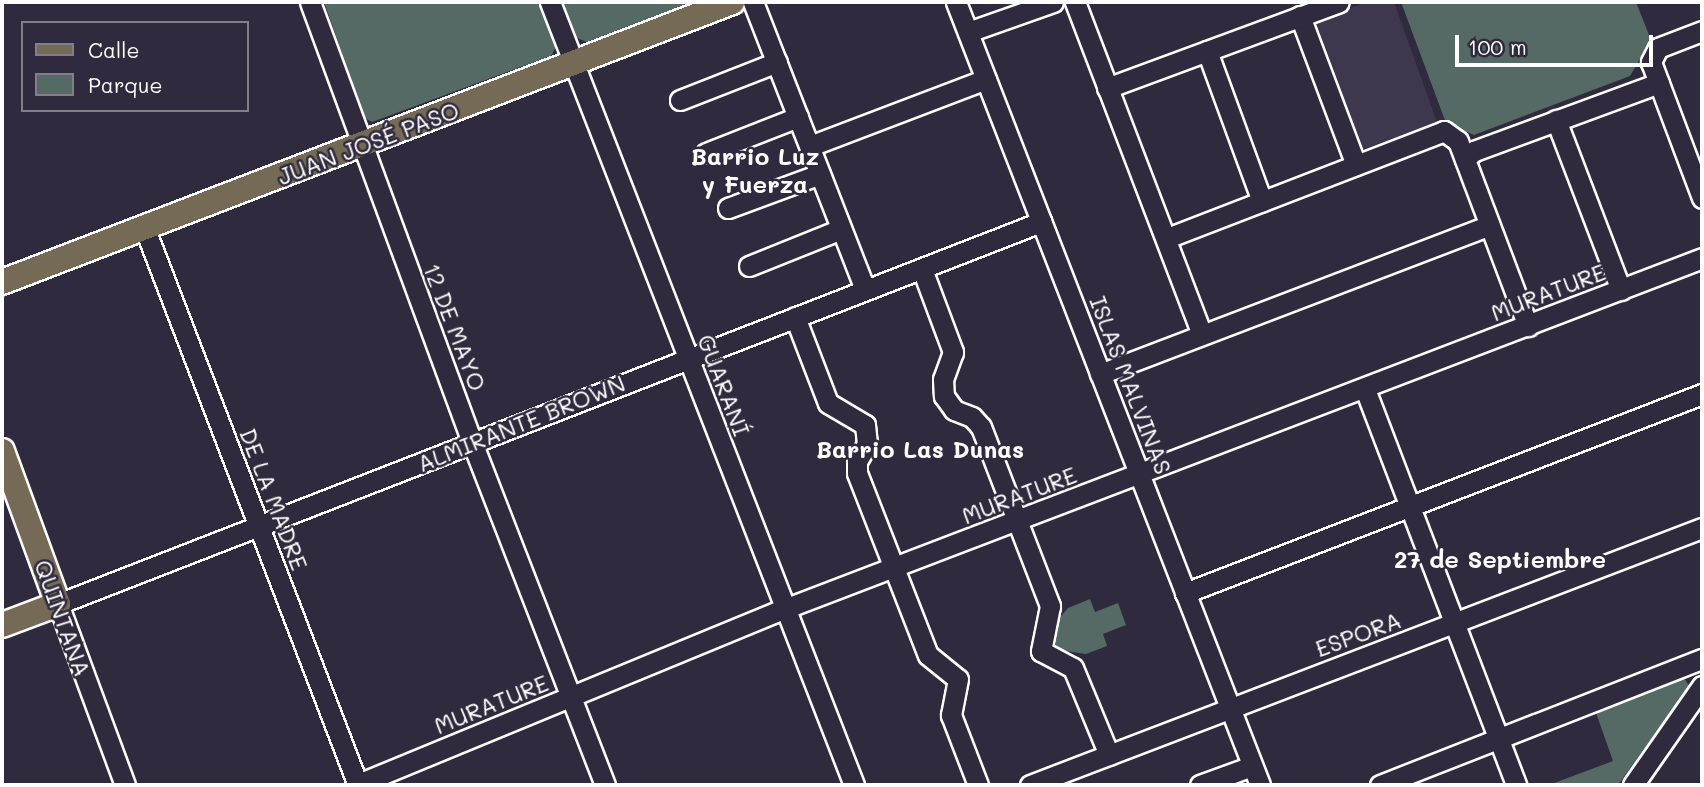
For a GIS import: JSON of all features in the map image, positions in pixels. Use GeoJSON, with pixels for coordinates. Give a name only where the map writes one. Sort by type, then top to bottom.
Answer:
{"type":"FeatureCollection","features":[{"type":"Feature","properties":{"kind":"main road","name":"JUAN JOSÉ PASO"},"geometry":{"type":"LineString","coordinates":[[2,282],[575,65],[732,2]]}},
{"type":"Feature","properties":{"kind":"main road","name":"QUINTANA"},"geometry":{"type":"LineString","coordinates":[[2,451],[58,604]]}},
{"type":"Feature","properties":{"kind":"main road","name":"ALMIRANTE BROWN"},"geometry":{"type":"LineString","coordinates":[[2,625],[58,604]]}},
{"type":"Feature","properties":{"kind":"street","name":"12 DE MAYO"},"geometry":{"type":"LineString","coordinates":[[310,2],[360,146],[605,785]]}},
{"type":"Feature","properties":{"kind":"street","name":"GUARANÍ"},"geometry":{"type":"LineString","coordinates":[[550,2],[854,785]]}},
{"type":"Feature","properties":{"kind":"street"},"geometry":{"type":"LineString","coordinates":[[753,2],[865,289]]}},
{"type":"Feature","properties":{"kind":"street","name":"ISLAS MALVINAS"},"geometry":{"type":"LineString","coordinates":[[956,2],[1260,785]]}},
{"type":"Feature","properties":{"kind":"street"},"geometry":{"type":"LineString","coordinates":[[968,32],[1053,2]]}},
{"type":"Feature","properties":{"kind":"street"},"geometry":{"type":"LineString","coordinates":[[1075,2],[1202,335]]}},
{"type":"Feature","properties":{"kind":"street"},"geometry":{"type":"LineString","coordinates":[[1107,88],[1339,2]]}},
{"type":"Feature","properties":{"kind":"street"},"geometry":{"type":"LineString","coordinates":[[1300,16],[1356,165]]}},
{"type":"Feature","properties":{"kind":"street"},"geometry":{"type":"LineString","coordinates":[[1702,31],[1658,48],[1651,62],[1659,83],[1693,146],[1702,198]]}},
{"type":"Feature","properties":{"kind":"street"},"geometry":{"type":"LineString","coordinates":[[1207,51],[1262,201]]}},
{"type":"Feature","properties":{"kind":"street"},"geometry":{"type":"LineString","coordinates":[[680,100],[777,62]]}},
{"type":"Feature","properties":{"kind":"street"},"geometry":{"type":"LineString","coordinates":[[810,146],[986,79]]}},
{"type":"Feature","properties":{"kind":"street"},"geometry":{"type":"LineString","coordinates":[[1465,159],[1474,151],[1659,83]]}},
{"type":"Feature","properties":{"kind":"street"},"geometry":{"type":"LineString","coordinates":[[706,153],[798,117]]}},
{"type":"Feature","properties":{"kind":"street"},"geometry":{"type":"LineString","coordinates":[[1556,120],[1621,290]]}},
{"type":"Feature","properties":{"kind":"street"},"geometry":{"type":"LineString","coordinates":[[1167,238],[1441,131],[1458,141],[1528,326]]}},
{"type":"Feature","properties":{"kind":"street"},"geometry":{"type":"LineString","coordinates":[[728,208],[820,174]]}},
{"type":"Feature","properties":{"kind":"street","name":"ALMIRANTE BROWN"},"geometry":{"type":"LineString","coordinates":[[58,604],[259,528],[687,356],[1041,222]]}},
{"type":"Feature","properties":{"kind":"street"},"geometry":{"type":"LineString","coordinates":[[1100,373],[1490,225]]}},
{"type":"Feature","properties":{"kind":"street","name":"DE LA MADRE"},"geometry":{"type":"LineString","coordinates":[[145,229],[357,785]]}},
{"type":"Feature","properties":{"kind":"street"},"geometry":{"type":"LineString","coordinates":[[749,266],[841,229]]}},
{"type":"Feature","properties":{"kind":"street","name":"MURATURE"},"geometry":{"type":"LineString","coordinates":[[357,785],[784,608],[894,569],[1702,258]]}},
{"type":"Feature","properties":{"kind":"street"},"geometry":{"type":"LineString","coordinates":[[922,269],[953,352],[942,385],[944,396],[954,411],[972,417],[981,427],[1051,612],[1040,637],[1041,651],[1073,668],[1110,755]]}},
{"type":"Feature","properties":{"kind":"street"},"geometry":{"type":"LineString","coordinates":[[794,317],[828,403],[865,425],[867,444],[857,473],[931,660],[955,672],[958,679],[951,715],[978,785]]}},
{"type":"Feature","properties":{"kind":"street"},"geometry":{"type":"LineString","coordinates":[[1365,389],[1516,785]]}},
{"type":"Feature","properties":{"kind":"street"},"geometry":{"type":"LineString","coordinates":[[1185,593],[1702,394]]}},
{"type":"Feature","properties":{"kind":"street","name":"ESPORA"},"geometry":{"type":"LineString","coordinates":[[1030,785],[1702,528]]}},
{"type":"Feature","properties":{"kind":"street","name":"QUINTANA"},"geometry":{"type":"LineString","coordinates":[[58,604],[125,785]]}},
{"type":"Feature","properties":{"kind":"street"},"geometry":{"type":"LineString","coordinates":[[1380,785],[1702,659]]}},
{"type":"Feature","properties":{"kind":"street"},"geometry":{"type":"LineString","coordinates":[[1633,785],[1702,686]]}},
{"type":"Feature","properties":{"kind":"street"},"geometry":{"type":"LineString","coordinates":[[1200,785],[1252,766]]}},
{"type":"Feature","properties":{"kind":"shaded area"},"geometry":{"type":"Polygon","coordinates":[[[1366,2],[1394,2],[1437,122],[1363,149],[1316,22],[1366,2]]]}},
{"type":"Feature","properties":{"kind":"green space"},"geometry":{"type":"Polygon","coordinates":[[[324,2],[539,2],[556,47],[551,56],[372,122],[365,118],[324,2]]]}},
{"type":"Feature","properties":{"kind":"green space"},"geometry":{"type":"Polygon","coordinates":[[[563,2],[693,2],[587,42],[577,38],[563,2]]]}},
{"type":"Feature","properties":{"kind":"green space"},"geometry":{"type":"Polygon","coordinates":[[[1401,2],[1636,2],[1651,40],[1630,76],[1474,135],[1446,123],[1401,2]]]}},
{"type":"Feature","properties":{"kind":"green space"},"geometry":{"type":"Polygon","coordinates":[[[1090,599],[1095,612],[1118,603],[1126,625],[1103,634],[1107,646],[1086,654],[1052,649],[1052,627],[1068,608],[1090,599]]]}},
{"type":"Feature","properties":{"kind":"green space"},"geometry":{"type":"Polygon","coordinates":[[[1683,676],[1689,686],[1618,785],[1549,785],[1613,761],[1595,710],[1683,676]]]}},
{"type":"Feature","properties":{"kind":"district","name":"Barrio Luz y Fuerza"},"geometry":{"type":"Point","coordinates":[755,170]}},
{"type":"Feature","properties":{"kind":"district","name":"Barrio Las Dunas"},"geometry":{"type":"Point","coordinates":[920,449]}},
{"type":"Feature","properties":{"kind":"district","name":"27 de Septiembre"},"geometry":{"type":"Point","coordinates":[1500,559]}}]}
